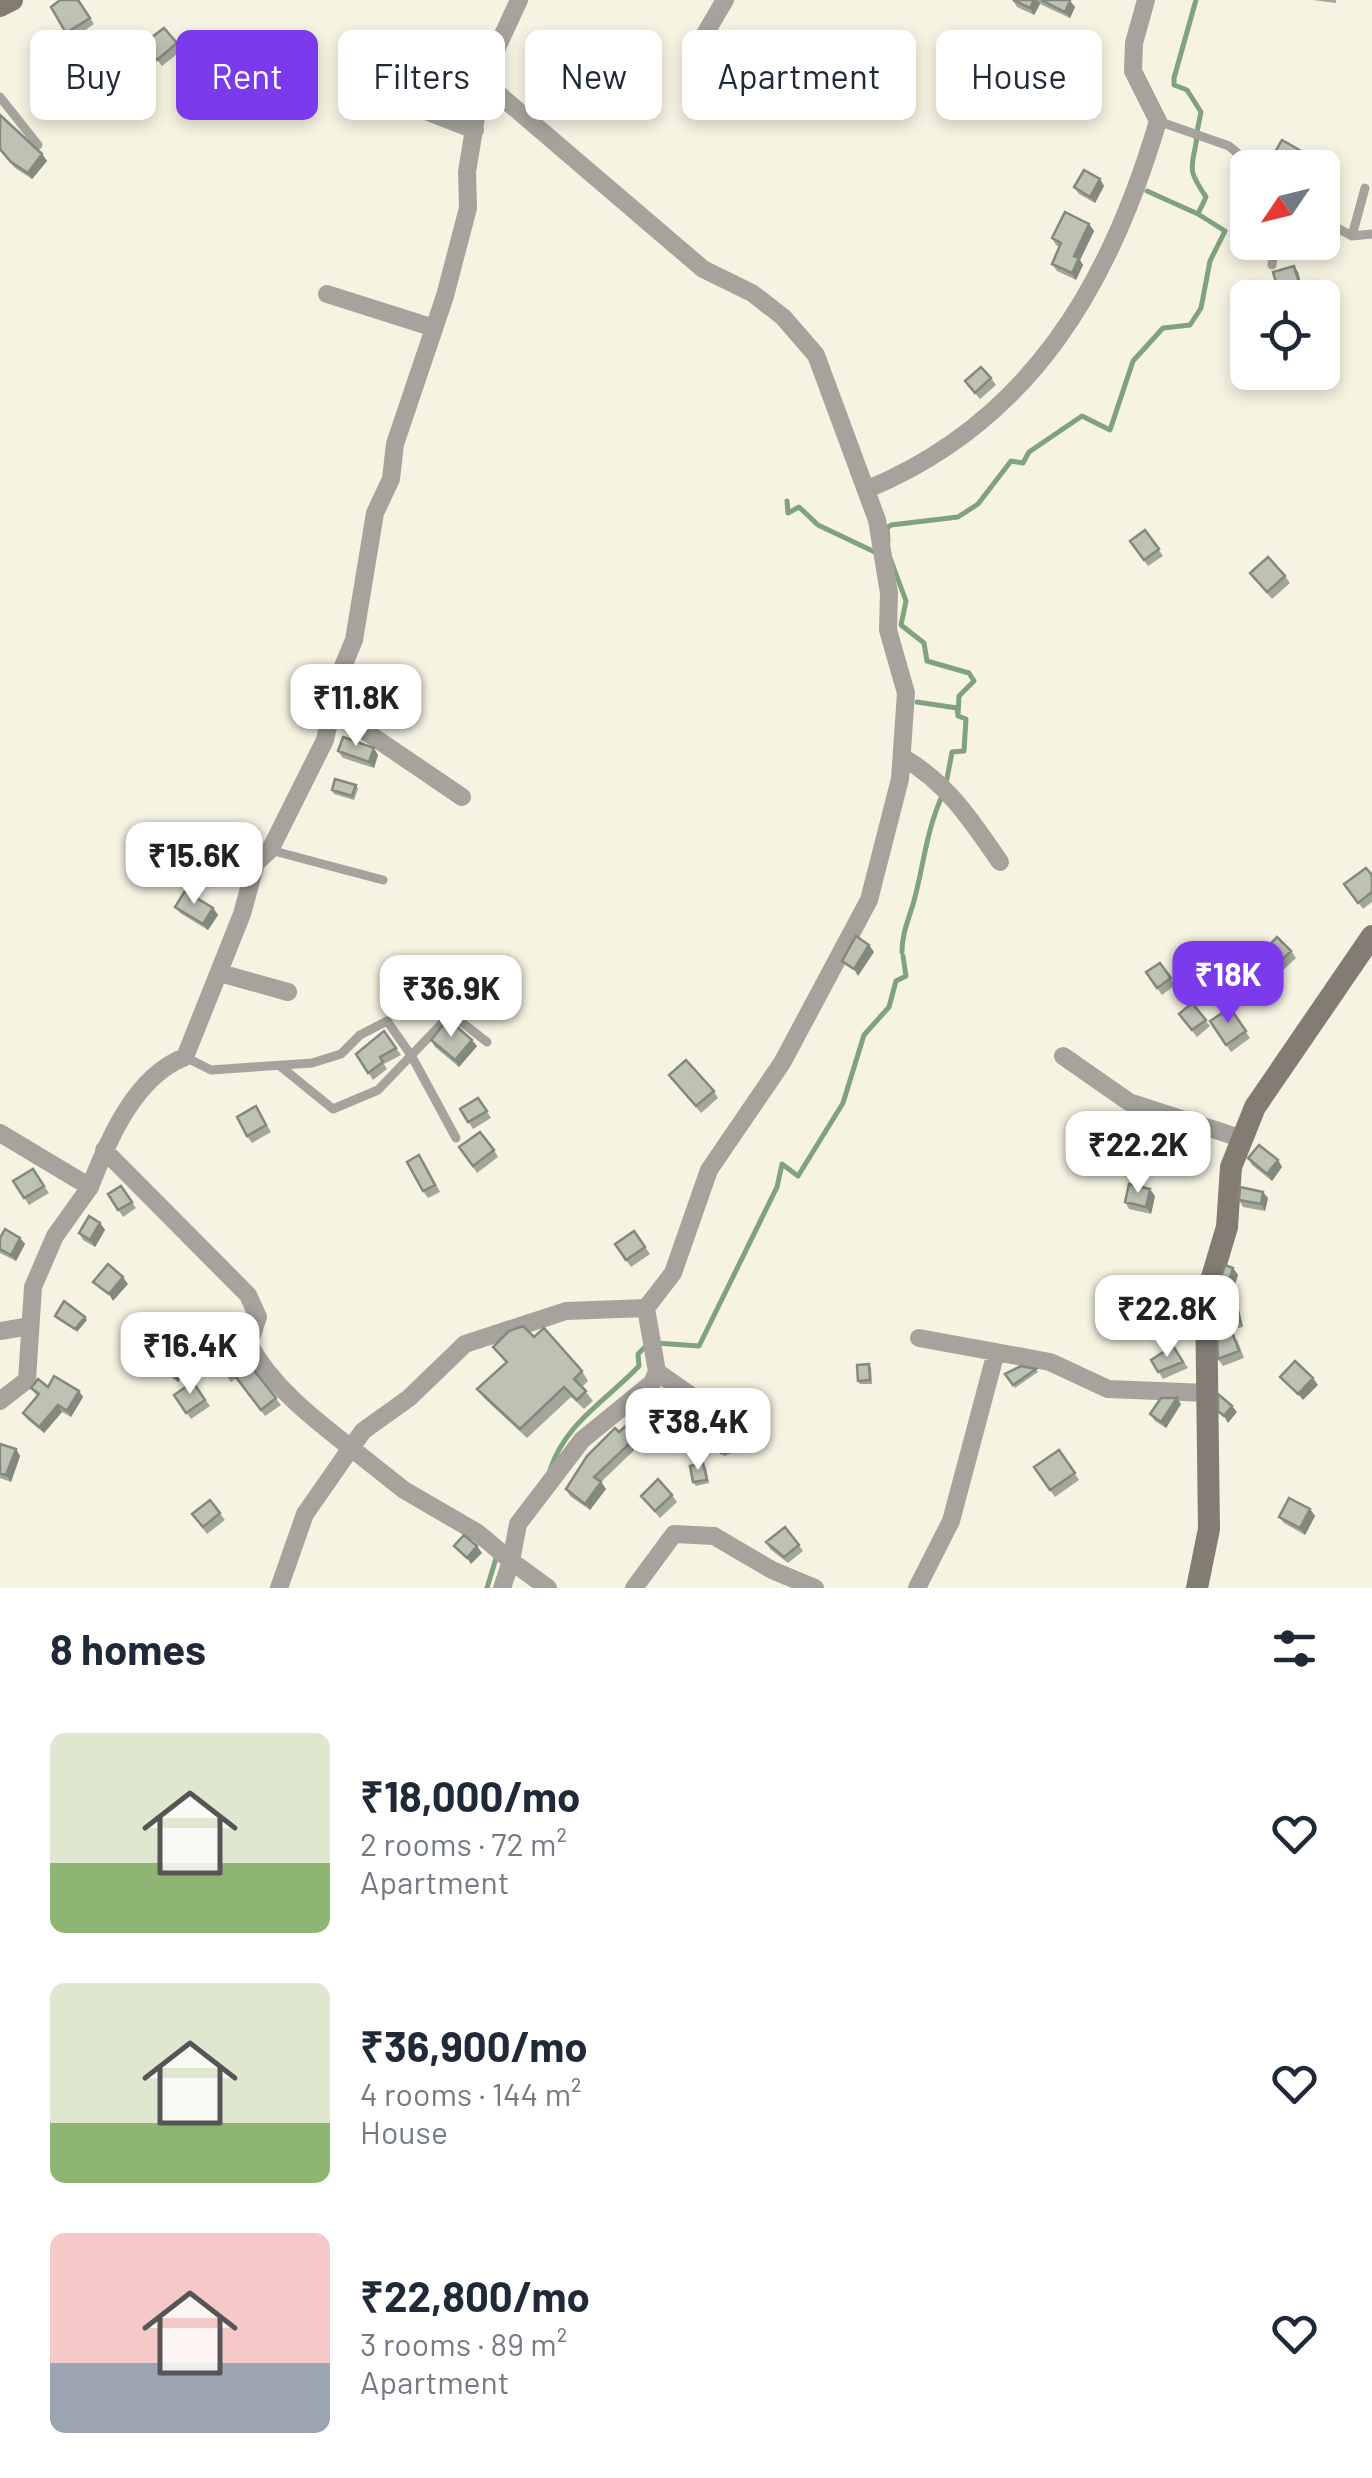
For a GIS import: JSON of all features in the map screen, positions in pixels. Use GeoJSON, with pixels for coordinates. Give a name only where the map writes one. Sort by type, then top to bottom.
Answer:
{"type":"FeatureCollection","features":[{"type":"Feature","properties":{"kind":"main road"},"geometry":{"type":"LineString","coordinates":[[0,6],[12,0]]}},
{"type":"Feature","properties":{"kind":"main road"},"geometry":{"type":"LineString","coordinates":[[1197,1588],[1209,1528],[1206,1298],[1227,1227],[1231,1166],[1240,1138],[1282,1065],[1372,936]]}},
{"type":"Feature","properties":{"kind":"street"},"geometry":{"type":"LineString","coordinates":[[505,30],[519,0]]}},
{"type":"Feature","properties":{"kind":"street"},"geometry":{"type":"LineString","coordinates":[[707,30],[724,0]]}},
{"type":"Feature","properties":{"kind":"street"},"geometry":{"type":"LineString","coordinates":[[868,490],[938,457],[1012,395],[1063,334],[1104,266],[1144,169],[1158,121],[1134,70],[1134,43],[1146,3],[1124,0]]}},
{"type":"Feature","properties":{"kind":"street"},"geometry":{"type":"LineString","coordinates":[[505,100],[702,270],[752,294],[783,317],[816,355],[868,490],[886,567],[888,630],[906,693],[904,758],[886,844],[869,900],[782,1062],[709,1170],[673,1273],[646,1308],[658,1372],[703,1404]]}},
{"type":"Feature","properties":{"kind":"street"},"geometry":{"type":"LineString","coordinates":[[450,120],[475,130]]}},
{"type":"Feature","properties":{"kind":"street"},"geometry":{"type":"LineString","coordinates":[[0,1401],[27,1380],[33,1287],[55,1236],[90,1187],[110,1134],[164,1065],[185,1056],[220,973],[256,863],[270,850],[325,740],[331,708],[354,640],[375,514],[391,479],[395,444],[431,328],[445,296],[468,208],[467,172],[476,120]]}},
{"type":"Feature","properties":{"kind":"street"},"geometry":{"type":"LineString","coordinates":[[327,294],[431,328]]}},
{"type":"Feature","properties":{"kind":"street"},"geometry":{"type":"LineString","coordinates":[[331,708],[462,797]]}},
{"type":"Feature","properties":{"kind":"street"},"geometry":{"type":"LineString","coordinates":[[904,758],[932,775],[954,796],[1000,862]]}},
{"type":"Feature","properties":{"kind":"street"},"geometry":{"type":"LineString","coordinates":[[220,973],[288,992]]}},
{"type":"Feature","properties":{"kind":"street"},"geometry":{"type":"LineString","coordinates":[[1063,1056],[1128,1102],[1240,1138]]}},
{"type":"Feature","properties":{"kind":"street"},"geometry":{"type":"LineString","coordinates":[[0,1133],[90,1187]]}},
{"type":"Feature","properties":{"kind":"street"},"geometry":{"type":"LineString","coordinates":[[104,1150],[248,1295],[258,1317],[249,1344],[307,1414],[404,1490],[478,1533],[548,1588]]}},
{"type":"Feature","properties":{"kind":"street"},"geometry":{"type":"LineString","coordinates":[[279,1588],[305,1514],[364,1432],[408,1398],[465,1344],[566,1311],[646,1308]]}},
{"type":"Feature","properties":{"kind":"street"},"geometry":{"type":"LineString","coordinates":[[0,1331],[30,1326]]}},
{"type":"Feature","properties":{"kind":"street"},"geometry":{"type":"LineString","coordinates":[[919,1338],[1050,1362],[1108,1389],[1208,1393]]}},
{"type":"Feature","properties":{"kind":"street"},"geometry":{"type":"LineString","coordinates":[[917,1588],[951,1521],[996,1352]]}},
{"type":"Feature","properties":{"kind":"street"},"geometry":{"type":"LineString","coordinates":[[502,1588],[512,1561],[518,1524],[576,1448],[600,1423],[636,1398],[658,1372]]}},
{"type":"Feature","properties":{"kind":"street"},"geometry":{"type":"LineString","coordinates":[[634,1588],[674,1534],[714,1536],[772,1570],[815,1588]]}},
{"type":"Feature","properties":{"kind":"lane"},"geometry":{"type":"LineString","coordinates":[[0,98],[38,145]]}},
{"type":"Feature","properties":{"kind":"lane"},"geometry":{"type":"LineString","coordinates":[[1158,121],[1206,136],[1230,152]]}},
{"type":"Feature","properties":{"kind":"lane"},"geometry":{"type":"LineString","coordinates":[[1352,236],[1365,188]]}},
{"type":"Feature","properties":{"kind":"lane"},"geometry":{"type":"LineString","coordinates":[[1340,230],[1352,236],[1372,234]]}},
{"type":"Feature","properties":{"kind":"lane"},"geometry":{"type":"LineString","coordinates":[[1272,265],[1273,260]]}},
{"type":"Feature","properties":{"kind":"lane"},"geometry":{"type":"LineString","coordinates":[[270,850],[383,880]]}},
{"type":"Feature","properties":{"kind":"lane"},"geometry":{"type":"LineString","coordinates":[[280,1066],[333,1108],[378,1090],[451,1014],[487,1042]]}},
{"type":"Feature","properties":{"kind":"lane"},"geometry":{"type":"LineString","coordinates":[[185,1056],[211,1070],[312,1063],[341,1054],[370,1028],[387,1021],[411,1054],[456,1138]]}},
{"type":"Feature","properties":{"kind":"building"},"geometry":{"type":"Polygon","coordinates":[[[60,0],[78,0],[90,18],[64,30],[51,7],[60,0]]]}},
{"type":"Feature","properties":{"kind":"building"},"geometry":{"type":"Polygon","coordinates":[[[1013,0],[1034,0],[1030,8],[1013,0]]]}},
{"type":"Feature","properties":{"kind":"building"},"geometry":{"type":"Polygon","coordinates":[[[1041,0],[1069,0],[1070,1],[1065,12],[1041,0]]]}},
{"type":"Feature","properties":{"kind":"building"},"geometry":{"type":"Polygon","coordinates":[[[164,28],[176,42],[157,60],[156,59],[156,34],[164,28]]]}},
{"type":"Feature","properties":{"kind":"building"},"geometry":{"type":"Polygon","coordinates":[[[0,115],[42,154],[28,173],[0,149],[0,115]]]}},
{"type":"Feature","properties":{"kind":"building"},"geometry":{"type":"Polygon","coordinates":[[[1282,140],[1300,150],[1276,150],[1282,140]]]}},
{"type":"Feature","properties":{"kind":"building"},"geometry":{"type":"Polygon","coordinates":[[[1084,170],[1100,179],[1090,197],[1074,187],[1084,170]]]}},
{"type":"Feature","properties":{"kind":"building"},"geometry":{"type":"Polygon","coordinates":[[[1065,212],[1089,224],[1074,256],[1079,258],[1072,273],[1052,264],[1061,243],[1052,238],[1065,212]]]}},
{"type":"Feature","properties":{"kind":"building"},"geometry":{"type":"Polygon","coordinates":[[[1294,266],[1298,280],[1275,280],[1273,272],[1294,266]]]}},
{"type":"Feature","properties":{"kind":"building"},"geometry":{"type":"Polygon","coordinates":[[[981,367],[991,378],[975,393],[965,381],[981,367]]]}},
{"type":"Feature","properties":{"kind":"building"},"geometry":{"type":"Polygon","coordinates":[[[1145,530],[1159,549],[1144,560],[1130,541],[1145,530]]]}},
{"type":"Feature","properties":{"kind":"building"},"geometry":{"type":"Polygon","coordinates":[[[1268,557],[1285,576],[1267,592],[1250,573],[1268,557]]]}},
{"type":"Feature","properties":{"kind":"building"},"geometry":{"type":"Polygon","coordinates":[[[343,737],[374,748],[369,762],[338,751],[343,737]]]}},
{"type":"Feature","properties":{"kind":"building"},"geometry":{"type":"Polygon","coordinates":[[[335,779],[356,785],[352,796],[332,790],[335,779]]]}},
{"type":"Feature","properties":{"kind":"building"},"geometry":{"type":"Polygon","coordinates":[[[222,835],[242,849],[232,865],[211,851],[222,835]]]}},
{"type":"Feature","properties":{"kind":"building"},"geometry":{"type":"Polygon","coordinates":[[[1366,868],[1372,875],[1372,892],[1358,903],[1344,884],[1366,868]]]}},
{"type":"Feature","properties":{"kind":"building"},"geometry":{"type":"Polygon","coordinates":[[[185,891],[213,908],[203,924],[175,907],[185,891]]]}},
{"type":"Feature","properties":{"kind":"building"},"geometry":{"type":"Polygon","coordinates":[[[856,936],[869,945],[854,969],[842,961],[856,936]]]}},
{"type":"Feature","properties":{"kind":"building"},"geometry":{"type":"Polygon","coordinates":[[[1277,937],[1291,951],[1274,968],[1261,954],[1277,937]]]}},
{"type":"Feature","properties":{"kind":"building"},"geometry":{"type":"Polygon","coordinates":[[[1160,963],[1171,978],[1157,988],[1146,972],[1160,963]]]}},
{"type":"Feature","properties":{"kind":"building"},"geometry":{"type":"Polygon","coordinates":[[[391,989],[402,998],[394,1008],[383,999],[391,989]]]}},
{"type":"Feature","properties":{"kind":"building"},"geometry":{"type":"Polygon","coordinates":[[[1192,1003],[1206,1020],[1192,1030],[1179,1014],[1192,1003]]]}},
{"type":"Feature","properties":{"kind":"building"},"geometry":{"type":"Polygon","coordinates":[[[1230,1008],[1246,1031],[1226,1045],[1210,1021],[1230,1008]]]}},
{"type":"Feature","properties":{"kind":"building"},"geometry":{"type":"Polygon","coordinates":[[[448,1019],[472,1040],[455,1060],[431,1040],[448,1019]]]}},
{"type":"Feature","properties":{"kind":"building"},"geometry":{"type":"Polygon","coordinates":[[[384,1031],[396,1048],[380,1057],[383,1062],[368,1073],[356,1054],[384,1031]]]}},
{"type":"Feature","properties":{"kind":"building"},"geometry":{"type":"Polygon","coordinates":[[[686,1060],[714,1091],[696,1106],[669,1075],[686,1060]]]}},
{"type":"Feature","properties":{"kind":"building"},"geometry":{"type":"Polygon","coordinates":[[[478,1098],[487,1111],[468,1122],[460,1109],[478,1098]]]}},
{"type":"Feature","properties":{"kind":"building"},"geometry":{"type":"Polygon","coordinates":[[[256,1106],[266,1125],[247,1136],[237,1117],[256,1106]]]}},
{"type":"Feature","properties":{"kind":"building"},"geometry":{"type":"Polygon","coordinates":[[[480,1132],[494,1150],[473,1166],[459,1147],[480,1132]]]}},
{"type":"Feature","properties":{"kind":"building"},"geometry":{"type":"Polygon","coordinates":[[[1259,1145],[1278,1160],[1267,1174],[1248,1158],[1259,1145]]]}},
{"type":"Feature","properties":{"kind":"building"},"geometry":{"type":"Polygon","coordinates":[[[419,1155],[435,1185],[423,1191],[407,1162],[419,1155]]]}},
{"type":"Feature","properties":{"kind":"building"},"geometry":{"type":"Polygon","coordinates":[[[33,1169],[44,1186],[24,1198],[13,1181],[33,1169]]]}},
{"type":"Feature","properties":{"kind":"building"},"geometry":{"type":"Polygon","coordinates":[[[1129,1184],[1150,1189],[1146,1207],[1125,1202],[1129,1184]]]}},
{"type":"Feature","properties":{"kind":"building"},"geometry":{"type":"Polygon","coordinates":[[[121,1186],[132,1202],[118,1210],[108,1194],[121,1186]]]}},
{"type":"Feature","properties":{"kind":"building"},"geometry":{"type":"Polygon","coordinates":[[[1240,1187],[1263,1192],[1261,1204],[1239,1200],[1240,1187]]]}},
{"type":"Feature","properties":{"kind":"building"},"geometry":{"type":"Polygon","coordinates":[[[89,1216],[100,1223],[90,1240],[79,1233],[89,1216]]]}},
{"type":"Feature","properties":{"kind":"building"},"geometry":{"type":"Polygon","coordinates":[[[5,1229],[20,1238],[11,1255],[0,1249],[5,1229]]]}},
{"type":"Feature","properties":{"kind":"building"},"geometry":{"type":"Polygon","coordinates":[[[634,1231],[645,1247],[626,1260],[615,1244],[634,1231]]]}},
{"type":"Feature","properties":{"kind":"building"},"geometry":{"type":"Polygon","coordinates":[[[108,1264],[123,1277],[109,1294],[93,1282],[108,1264]]]}},
{"type":"Feature","properties":{"kind":"building"},"geometry":{"type":"Polygon","coordinates":[[[1225,1265],[1233,1268],[1227,1287],[1219,1284],[1225,1265]]]}},
{"type":"Feature","properties":{"kind":"building"},"geometry":{"type":"Polygon","coordinates":[[[64,1301],[85,1317],[75,1329],[55,1316],[64,1301]]]}},
{"type":"Feature","properties":{"kind":"building"},"geometry":{"type":"Polygon","coordinates":[[[1235,1303],[1238,1321],[1222,1324],[1218,1305],[1235,1303]]]}},
{"type":"Feature","properties":{"kind":"building"},"geometry":{"type":"Polygon","coordinates":[[[191,1315],[209,1331],[173,1375],[153,1361],[191,1315]]]}},
{"type":"Feature","properties":{"kind":"building"},"geometry":{"type":"Polygon","coordinates":[[[523,1326],[534,1337],[544,1328],[582,1371],[574,1379],[586,1391],[577,1400],[564,1387],[520,1429],[477,1389],[507,1362],[493,1347],[509,1331],[523,1326]]]}},
{"type":"Feature","properties":{"kind":"building"},"geometry":{"type":"Polygon","coordinates":[[[1232,1332],[1239,1351],[1218,1359],[1217,1338],[1232,1332]]]}},
{"type":"Feature","properties":{"kind":"building"},"geometry":{"type":"Polygon","coordinates":[[[1173,1346],[1183,1362],[1158,1372],[1151,1360],[1173,1346]]]}},
{"type":"Feature","properties":{"kind":"building"},"geometry":{"type":"Polygon","coordinates":[[[236,1348],[276,1398],[261,1410],[232,1372],[227,1375],[217,1363],[236,1348]]]}},
{"type":"Feature","properties":{"kind":"building"},"geometry":{"type":"Polygon","coordinates":[[[1295,1361],[1313,1378],[1298,1394],[1280,1377],[1295,1361]]]}},
{"type":"Feature","properties":{"kind":"building"},"geometry":{"type":"Polygon","coordinates":[[[869,1364],[870,1380],[858,1381],[857,1365],[869,1364]]]}},
{"type":"Feature","properties":{"kind":"building"},"geometry":{"type":"Polygon","coordinates":[[[1021,1366],[1036,1369],[1013,1385],[1005,1374],[1021,1366]]]}},
{"type":"Feature","properties":{"kind":"building"},"geometry":{"type":"Polygon","coordinates":[[[54,1376],[79,1391],[67,1411],[58,1405],[39,1427],[23,1413],[39,1394],[31,1388],[38,1379],[48,1387],[54,1376]]]}},
{"type":"Feature","properties":{"kind":"building"},"geometry":{"type":"Polygon","coordinates":[[[193,1382],[205,1400],[186,1413],[174,1395],[193,1382]]]}},
{"type":"Feature","properties":{"kind":"building"},"geometry":{"type":"Polygon","coordinates":[[[1218,1394],[1232,1406],[1224,1416],[1218,1411],[1218,1394]]]}},
{"type":"Feature","properties":{"kind":"building"},"geometry":{"type":"Polygon","coordinates":[[[1161,1398],[1177,1398],[1161,1422],[1150,1414],[1161,1398]]]}},
{"type":"Feature","properties":{"kind":"building"},"geometry":{"type":"Polygon","coordinates":[[[637,1416],[647,1427],[594,1477],[601,1482],[585,1504],[566,1489],[587,1456],[615,1428],[619,1432],[637,1416]]]}},
{"type":"Feature","properties":{"kind":"building"},"geometry":{"type":"Polygon","coordinates":[[[732,1436],[736,1448],[721,1453],[717,1441],[732,1436]]]}},
{"type":"Feature","properties":{"kind":"building"},"geometry":{"type":"Polygon","coordinates":[[[0,1444],[16,1449],[6,1475],[0,1473],[0,1444]]]}},
{"type":"Feature","properties":{"kind":"building"},"geometry":{"type":"Polygon","coordinates":[[[1059,1450],[1075,1473],[1050,1490],[1034,1467],[1059,1450]]]}},
{"type":"Feature","properties":{"kind":"building"},"geometry":{"type":"Polygon","coordinates":[[[703,1463],[707,1480],[693,1482],[690,1466],[703,1463]]]}},
{"type":"Feature","properties":{"kind":"building"},"geometry":{"type":"Polygon","coordinates":[[[658,1479],[672,1495],[655,1511],[641,1496],[658,1479]]]}},
{"type":"Feature","properties":{"kind":"building"},"geometry":{"type":"Polygon","coordinates":[[[1289,1498],[1310,1509],[1300,1528],[1279,1517],[1289,1498]]]}},
{"type":"Feature","properties":{"kind":"building"},"geometry":{"type":"Polygon","coordinates":[[[210,1500],[220,1513],[203,1527],[192,1514],[210,1500]]]}},
{"type":"Feature","properties":{"kind":"building"},"geometry":{"type":"Polygon","coordinates":[[[785,1527],[799,1545],[784,1557],[766,1542],[785,1527]]]}},
{"type":"Feature","properties":{"kind":"building"},"geometry":{"type":"Polygon","coordinates":[[[464,1535],[477,1546],[467,1558],[454,1546],[464,1535]]]}},
{"type":"Feature","properties":{"kind":"waterway"},"geometry":{"type":"LineString","coordinates":[[1196,0],[1174,85],[1187,90],[1201,112],[1197,132]]}},
{"type":"Feature","properties":{"kind":"waterway"},"geometry":{"type":"LineString","coordinates":[[888,542],[887,528],[891,525],[958,517],[978,504],[1011,461],[1023,463],[1029,452],[1082,416],[1110,430],[1133,361],[1163,328],[1190,325],[1201,308],[1210,261],[1225,231],[1198,214],[1206,197],[1192,168],[1197,137]]}},
{"type":"Feature","properties":{"kind":"waterway"},"geometry":{"type":"LineString","coordinates":[[1147,191],[1198,214]]}},
{"type":"Feature","properties":{"kind":"waterway"},"geometry":{"type":"LineString","coordinates":[[787,501],[788,513],[799,507],[818,525],[879,554]]}},
{"type":"Feature","properties":{"kind":"waterway"},"geometry":{"type":"LineString","coordinates":[[890,558],[906,601],[901,625],[924,643],[927,661],[969,673],[974,681],[959,696],[958,715]]}},
{"type":"Feature","properties":{"kind":"waterway"},"geometry":{"type":"LineString","coordinates":[[917,702],[957,708],[958,716],[966,719],[964,751],[952,752],[946,784]]}},
{"type":"Feature","properties":{"kind":"waterway"},"geometry":{"type":"LineString","coordinates":[[902,952],[929,832],[943,794]]}},
{"type":"Feature","properties":{"kind":"waterway"},"geometry":{"type":"LineString","coordinates":[[656,1343],[699,1346],[777,1187],[782,1164],[798,1176],[843,1103],[864,1035],[889,1007],[896,981],[906,976],[903,956]]}},
{"type":"Feature","properties":{"kind":"waterway"},"geometry":{"type":"LineString","coordinates":[[550,1470],[566,1438],[639,1366],[638,1354],[646,1346]]}},
{"type":"Feature","properties":{"kind":"waterway"},"geometry":{"type":"LineString","coordinates":[[487,1588],[497,1555]]}}]}
